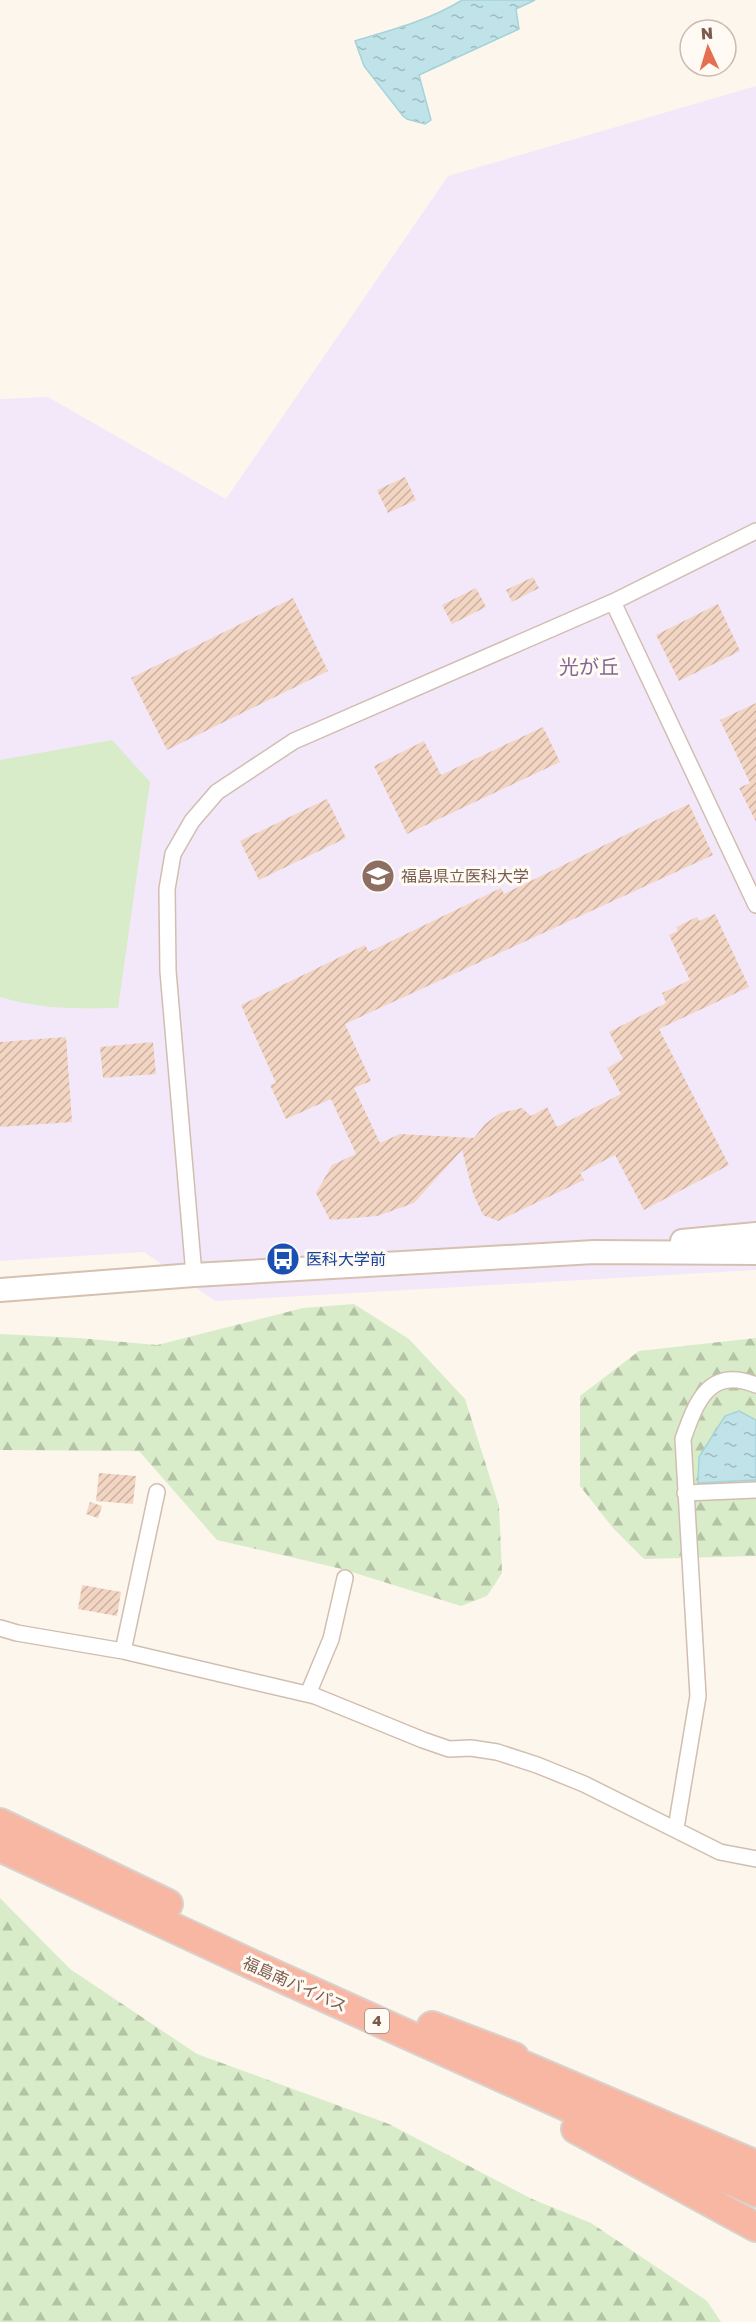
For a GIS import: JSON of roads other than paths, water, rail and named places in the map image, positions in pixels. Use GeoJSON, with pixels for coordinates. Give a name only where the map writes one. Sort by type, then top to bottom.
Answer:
{"type":"FeatureCollection","features":[{"type":"Feature","properties":{"kind":"highway","name":"福島南バイパス"},"geometry":{"type":"LineString","coordinates":[[0,1823],[187,1914],[432,2026],[756,2165]]}},
{"type":"Feature","properties":{"kind":"highway","name":"福島南バイパス"},"geometry":{"type":"LineString","coordinates":[[0,1846],[372,2019],[756,2192]]}},
{"type":"Feature","properties":{"kind":"highway"},"geometry":{"type":"LineString","coordinates":[[372,2019],[756,2227]]}},
{"type":"Feature","properties":{"kind":"highway"},"geometry":{"type":"LineString","coordinates":[[432,2026],[756,2146]]}},
{"type":"Feature","properties":{"kind":"street"},"geometry":{"type":"LineString","coordinates":[[194,1275],[168,971],[167,890],[173,854],[192,821],[217,792],[294,741],[613,602],[756,531]]}},
{"type":"Feature","properties":{"kind":"street"},"geometry":{"type":"LineString","coordinates":[[613,602],[756,905]]}},
{"type":"Feature","properties":{"kind":"street"},"geometry":{"type":"LineString","coordinates":[[594,1252],[732,1234],[756,1234],[756,1243]]}},
{"type":"Feature","properties":{"kind":"street"},"geometry":{"type":"LineString","coordinates":[[0,1290],[194,1275],[594,1252],[756,1253]]}},
{"type":"Feature","properties":{"kind":"street"},"geometry":{"type":"LineString","coordinates":[[676,1828],[698,1696],[683,1440],[693,1411],[702,1394],[716,1383],[731,1379],[745,1380],[756,1385]]}},
{"type":"Feature","properties":{"kind":"street"},"geometry":{"type":"LineString","coordinates":[[686,1492],[756,1490]]}},
{"type":"Feature","properties":{"kind":"street"},"geometry":{"type":"LineString","coordinates":[[123,1651],[157,1492]]}},
{"type":"Feature","properties":{"kind":"street"},"geometry":{"type":"LineString","coordinates":[[309,1694],[331,1639],[345,1578]]}},
{"type":"Feature","properties":{"kind":"street"},"geometry":{"type":"LineString","coordinates":[[0,1628],[123,1651],[309,1694],[449,1749],[471,1748],[497,1752],[537,1765],[584,1784],[720,1852],[756,1859]]}},
{"type":"Feature","properties":{"kind":"water"},"geometry":{"type":"Polygon","coordinates":[[[462,0],[535,0],[516,9],[519,29],[419,75],[431,120],[425,124],[407,119],[364,66],[355,41],[424,19],[462,0]]]}},
{"type":"Feature","properties":{"kind":"water"},"geometry":{"type":"Polygon","coordinates":[[[739,1411],[756,1420],[756,1480],[698,1483],[699,1457],[725,1416],[739,1411]]]}},
{"type":"Feature","properties":{"kind":"place","name":"福島県立医科大学"},"geometry":{"type":"Point","coordinates":[378,876]}},
{"type":"Feature","properties":{"kind":"place","name":"医科大学前"},"geometry":{"type":"Point","coordinates":[283,1259]}},
{"type":"Feature","properties":{"kind":"district","name":"光が丘"},"geometry":{"type":"Point","coordinates":[589,667]}}]}
